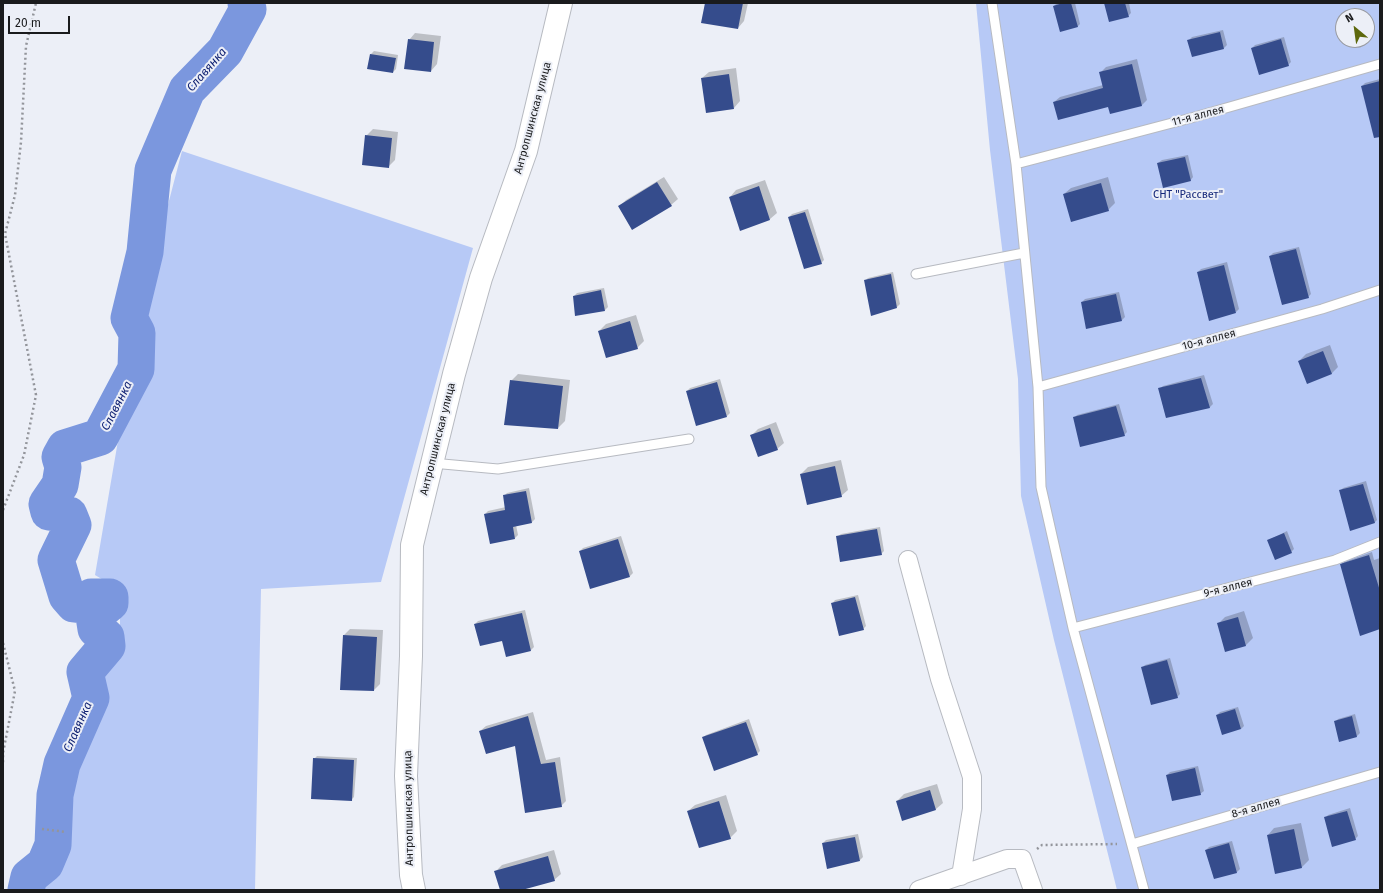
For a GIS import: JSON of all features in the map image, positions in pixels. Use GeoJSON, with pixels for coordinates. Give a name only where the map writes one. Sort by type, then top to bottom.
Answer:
{"type":"FeatureCollection","features":[{"type":"Feature","properties":{"kind":"street","name":"Антропшинская улица"},"geometry":{"type":"LineString","coordinates":[[414,890],[411,875],[406,776],[412,656],[412,545],[454,374],[481,278],[526,152],[561,3]]}},
{"type":"Feature","properties":{"kind":"street"},"geometry":{"type":"LineString","coordinates":[[908,560],[940,679],[972,777],[972,809],[961,876]]}},
{"type":"Feature","properties":{"kind":"street"},"geometry":{"type":"LineString","coordinates":[[919,890],[1007,859],[1022,859],[1033,890]]}},
{"type":"Feature","properties":{"kind":"lane"},"geometry":{"type":"LineString","coordinates":[[992,3],[1016,164],[1038,387],[1041,487],[1073,628],[1144,890]]}},
{"type":"Feature","properties":{"kind":"lane","name":"11-я аллея"},"geometry":{"type":"LineString","coordinates":[[1016,164],[1192,118],[1380,64]]}},
{"type":"Feature","properties":{"kind":"lane"},"geometry":{"type":"LineString","coordinates":[[916,274],[1024,253]]}},
{"type":"Feature","properties":{"kind":"lane","name":"10-я аллея"},"geometry":{"type":"LineString","coordinates":[[1038,387],[1322,309],[1380,290]]}},
{"type":"Feature","properties":{"kind":"lane"},"geometry":{"type":"LineString","coordinates":[[432,463],[498,469],[689,439]]}},
{"type":"Feature","properties":{"kind":"lane","name":"9-я аллея"},"geometry":{"type":"LineString","coordinates":[[1073,628],[1335,560],[1380,542]]}},
{"type":"Feature","properties":{"kind":"lane","name":"8-я аллея"},"geometry":{"type":"LineString","coordinates":[[1132,844],[1380,772]]}},
{"type":"Feature","properties":{"kind":"path"},"geometry":{"type":"LineString","coordinates":[[3,510],[24,454],[36,395],[5,234],[15,195],[21,142],[26,46],[36,3]]}},
{"type":"Feature","properties":{"kind":"path"},"geometry":{"type":"LineString","coordinates":[[3,643],[15,691],[3,765]]}},
{"type":"Feature","properties":{"kind":"path"},"geometry":{"type":"LineString","coordinates":[[42,829],[66,832]]}},
{"type":"Feature","properties":{"kind":"path"},"geometry":{"type":"LineString","coordinates":[[1022,859],[1042,845],[1132,844]]}},
{"type":"Feature","properties":{"kind":"green space","name":"СНТ \"Рассвет\""},"geometry":{"type":"Polygon","coordinates":[[[976,3],[1380,3],[1380,890],[1117,890],[1054,640],[1021,496],[1018,379],[990,150],[976,3]]]}},
{"type":"Feature","properties":{"kind":"green space"},"geometry":{"type":"Polygon","coordinates":[[[182,151],[473,248],[381,582],[261,589],[255,890],[39,890],[65,839],[66,792],[88,718],[94,684],[120,653],[120,590],[95,575],[120,429],[144,335],[158,243],[182,151]]]}},
{"type":"Feature","properties":{"kind":"building"},"geometry":{"type":"Polygon","coordinates":[[[705,3],[743,3],[738,29],[701,23],[705,3]]]}},
{"type":"Feature","properties":{"kind":"building"},"geometry":{"type":"Polygon","coordinates":[[[1063,3],[1071,3],[1078,27],[1060,32],[1053,6],[1063,3]]]}},
{"type":"Feature","properties":{"kind":"building"},"geometry":{"type":"Polygon","coordinates":[[[1104,3],[1125,3],[1129,17],[1109,22],[1104,3]]]}},
{"type":"Feature","properties":{"kind":"building"},"geometry":{"type":"Polygon","coordinates":[[[1220,32],[1224,49],[1192,57],[1187,40],[1220,32]]]}},
{"type":"Feature","properties":{"kind":"building"},"geometry":{"type":"Polygon","coordinates":[[[408,39],[434,42],[431,72],[404,69],[408,39]]]}},
{"type":"Feature","properties":{"kind":"building"},"geometry":{"type":"Polygon","coordinates":[[[1281,39],[1289,66],[1259,75],[1251,48],[1281,39]]]}},
{"type":"Feature","properties":{"kind":"building"},"geometry":{"type":"Polygon","coordinates":[[[370,54],[396,58],[393,73],[367,69],[370,54]]]}},
{"type":"Feature","properties":{"kind":"building"},"geometry":{"type":"Polygon","coordinates":[[[1132,64],[1142,106],[1110,114],[1108,107],[1058,120],[1053,102],[1103,88],[1099,72],[1132,64]]]}},
{"type":"Feature","properties":{"kind":"building"},"geometry":{"type":"Polygon","coordinates":[[[729,74],[734,109],[706,113],[701,78],[729,74]]]}},
{"type":"Feature","properties":{"kind":"building"},"geometry":{"type":"Polygon","coordinates":[[[1380,81],[1380,137],[1374,138],[1361,86],[1380,81]]]}},
{"type":"Feature","properties":{"kind":"building"},"geometry":{"type":"Polygon","coordinates":[[[365,135],[392,138],[389,168],[362,165],[365,135]]]}},
{"type":"Feature","properties":{"kind":"building"},"geometry":{"type":"Polygon","coordinates":[[[1185,157],[1191,181],[1163,188],[1157,163],[1185,157]]]}},
{"type":"Feature","properties":{"kind":"building"},"geometry":{"type":"Polygon","coordinates":[[[657,182],[672,206],[632,230],[618,206],[657,182]]]}},
{"type":"Feature","properties":{"kind":"building"},"geometry":{"type":"Polygon","coordinates":[[[1101,183],[1109,211],[1071,222],[1063,194],[1101,183]]]}},
{"type":"Feature","properties":{"kind":"building"},"geometry":{"type":"Polygon","coordinates":[[[759,186],[770,220],[740,231],[729,197],[759,186]]]}},
{"type":"Feature","properties":{"kind":"building"},"geometry":{"type":"Polygon","coordinates":[[[805,212],[822,264],[804,269],[788,217],[805,212]]]}},
{"type":"Feature","properties":{"kind":"building"},"geometry":{"type":"Polygon","coordinates":[[[1296,249],[1309,298],[1282,305],[1269,256],[1296,249]]]}},
{"type":"Feature","properties":{"kind":"building"},"geometry":{"type":"Polygon","coordinates":[[[1224,265],[1236,313],[1209,321],[1197,272],[1224,265]]]}},
{"type":"Feature","properties":{"kind":"building"},"geometry":{"type":"Polygon","coordinates":[[[891,274],[897,308],[871,316],[864,280],[891,274]]]}},
{"type":"Feature","properties":{"kind":"building"},"geometry":{"type":"Polygon","coordinates":[[[601,290],[605,311],[575,316],[573,296],[601,290]]]}},
{"type":"Feature","properties":{"kind":"building"},"geometry":{"type":"Polygon","coordinates":[[[1116,294],[1122,321],[1086,329],[1081,302],[1116,294]]]}},
{"type":"Feature","properties":{"kind":"building"},"geometry":{"type":"Polygon","coordinates":[[[630,321],[638,349],[606,358],[598,331],[630,321]]]}},
{"type":"Feature","properties":{"kind":"building"},"geometry":{"type":"Polygon","coordinates":[[[1323,351],[1332,374],[1307,384],[1298,361],[1323,351]]]}},
{"type":"Feature","properties":{"kind":"building"},"geometry":{"type":"Polygon","coordinates":[[[1201,378],[1210,408],[1166,418],[1158,388],[1201,378]]]}},
{"type":"Feature","properties":{"kind":"building"},"geometry":{"type":"Polygon","coordinates":[[[510,380],[563,386],[558,429],[504,425],[510,380]]]}},
{"type":"Feature","properties":{"kind":"building"},"geometry":{"type":"Polygon","coordinates":[[[717,382],[727,417],[696,426],[686,391],[717,382]]]}},
{"type":"Feature","properties":{"kind":"building"},"geometry":{"type":"Polygon","coordinates":[[[1116,406],[1125,436],[1080,447],[1073,417],[1116,406]]]}},
{"type":"Feature","properties":{"kind":"building"},"geometry":{"type":"Polygon","coordinates":[[[770,428],[778,450],[758,457],[750,435],[770,428]]]}},
{"type":"Feature","properties":{"kind":"building"},"geometry":{"type":"Polygon","coordinates":[[[835,466],[842,497],[807,505],[800,474],[835,466]]]}},
{"type":"Feature","properties":{"kind":"building"},"geometry":{"type":"Polygon","coordinates":[[[1363,484],[1375,523],[1350,531],[1339,490],[1363,484]]]}},
{"type":"Feature","properties":{"kind":"building"},"geometry":{"type":"Polygon","coordinates":[[[526,491],[532,523],[513,527],[515,539],[490,544],[484,514],[505,510],[503,495],[526,491]]]}},
{"type":"Feature","properties":{"kind":"building"},"geometry":{"type":"Polygon","coordinates":[[[877,529],[882,555],[840,562],[836,536],[877,529]]]}},
{"type":"Feature","properties":{"kind":"building"},"geometry":{"type":"Polygon","coordinates":[[[1284,533],[1292,553],[1275,560],[1267,540],[1284,533]]]}},
{"type":"Feature","properties":{"kind":"building"},"geometry":{"type":"Polygon","coordinates":[[[618,539],[630,577],[590,589],[579,551],[618,539]]]}},
{"type":"Feature","properties":{"kind":"building"},"geometry":{"type":"Polygon","coordinates":[[[1369,555],[1380,591],[1380,629],[1360,636],[1340,564],[1369,555]]]}},
{"type":"Feature","properties":{"kind":"building"},"geometry":{"type":"Polygon","coordinates":[[[855,597],[864,630],[839,636],[831,603],[855,597]]]}},
{"type":"Feature","properties":{"kind":"building"},"geometry":{"type":"Polygon","coordinates":[[[522,613],[531,651],[506,657],[502,641],[480,646],[474,624],[522,613]]]}},
{"type":"Feature","properties":{"kind":"building"},"geometry":{"type":"Polygon","coordinates":[[[1238,617],[1246,646],[1225,652],[1217,623],[1238,617]]]}},
{"type":"Feature","properties":{"kind":"building"},"geometry":{"type":"Polygon","coordinates":[[[343,635],[377,637],[374,691],[340,690],[343,635]]]}},
{"type":"Feature","properties":{"kind":"building"},"geometry":{"type":"Polygon","coordinates":[[[1167,660],[1178,698],[1151,705],[1141,667],[1167,660]]]}},
{"type":"Feature","properties":{"kind":"building"},"geometry":{"type":"Polygon","coordinates":[[[1235,709],[1241,729],[1222,735],[1216,715],[1235,709]]]}},
{"type":"Feature","properties":{"kind":"building"},"geometry":{"type":"Polygon","coordinates":[[[528,716],[541,764],[555,762],[562,807],[525,813],[515,746],[486,754],[479,731],[528,716]]]}},
{"type":"Feature","properties":{"kind":"building"},"geometry":{"type":"Polygon","coordinates":[[[1352,716],[1357,737],[1339,742],[1334,721],[1352,716]]]}},
{"type":"Feature","properties":{"kind":"building"},"geometry":{"type":"Polygon","coordinates":[[[746,722],[758,755],[714,771],[702,737],[746,722]]]}},
{"type":"Feature","properties":{"kind":"building"},"geometry":{"type":"Polygon","coordinates":[[[313,758],[354,760],[352,801],[311,799],[313,758]]]}},
{"type":"Feature","properties":{"kind":"building"},"geometry":{"type":"Polygon","coordinates":[[[1195,768],[1201,795],[1172,801],[1166,775],[1195,768]]]}},
{"type":"Feature","properties":{"kind":"building"},"geometry":{"type":"Polygon","coordinates":[[[930,790],[936,810],[902,821],[896,801],[930,790]]]}},
{"type":"Feature","properties":{"kind":"building"},"geometry":{"type":"Polygon","coordinates":[[[719,801],[731,839],[699,848],[687,811],[719,801]]]}},
{"type":"Feature","properties":{"kind":"building"},"geometry":{"type":"Polygon","coordinates":[[[1347,811],[1356,840],[1332,847],[1324,817],[1347,811]]]}},
{"type":"Feature","properties":{"kind":"building"},"geometry":{"type":"Polygon","coordinates":[[[1294,829],[1302,868],[1275,874],[1267,835],[1294,829]]]}},
{"type":"Feature","properties":{"kind":"building"},"geometry":{"type":"Polygon","coordinates":[[[855,837],[860,861],[827,869],[822,843],[855,837]]]}},
{"type":"Feature","properties":{"kind":"building"},"geometry":{"type":"Polygon","coordinates":[[[1229,843],[1237,873],[1214,879],[1205,850],[1229,843]]]}},
{"type":"Feature","properties":{"kind":"building"},"geometry":{"type":"Polygon","coordinates":[[[548,856],[555,881],[522,890],[500,890],[494,871],[548,856]]]}},
{"type":"Feature","properties":{"kind":"waterway","name":"Славянка"},"geometry":{"type":"LineString","coordinates":[[26,890],[29,877],[45,864],[53,845],[55,795],[62,764],[91,698],[85,672],[107,646],[106,637],[96,629],[94,616],[110,603],[110,597],[91,597],[82,605],[74,604],[67,596],[56,560],[73,525],[69,515],[49,512],[47,504],[60,485],[63,467],[60,457],[65,448],[100,437],[136,369],[137,333],[129,318],[145,252],[153,170],[187,90],[225,51],[248,9],[246,3]]}}]}
